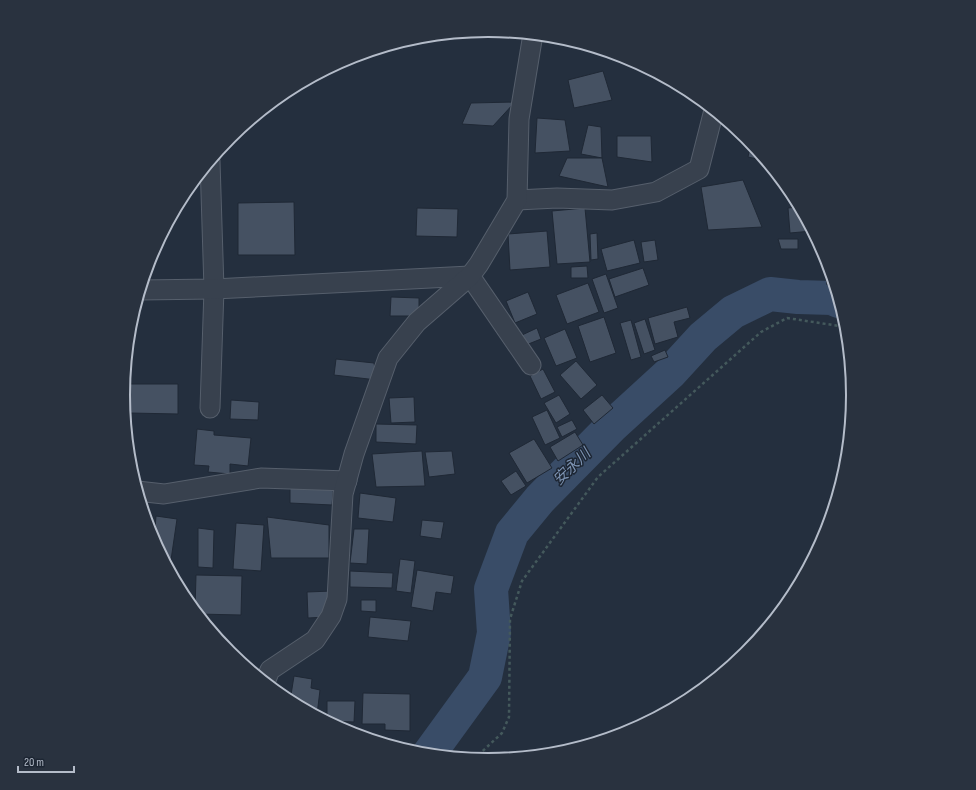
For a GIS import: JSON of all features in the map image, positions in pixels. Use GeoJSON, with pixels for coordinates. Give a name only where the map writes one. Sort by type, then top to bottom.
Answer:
{"type":"FeatureCollection","features":[{"type":"Feature","properties":{"kind":"street"},"geometry":{"type":"LineString","coordinates":[[267,677],[270,670],[315,640],[331,616],[338,599],[343,494],[354,454],[388,358],[417,322],[470,276],[479,264],[517,200],[519,119],[532,40]]}},
{"type":"Feature","properties":{"kind":"street"},"geometry":{"type":"LineString","coordinates":[[517,200],[557,198],[612,200],[656,192],[699,169],[712,116]]}},
{"type":"Feature","properties":{"kind":"street"},"geometry":{"type":"LineString","coordinates":[[210,169],[214,289],[210,408]]}},
{"type":"Feature","properties":{"kind":"street"},"geometry":{"type":"LineString","coordinates":[[146,290],[214,289],[470,276]]}},
{"type":"Feature","properties":{"kind":"street"},"geometry":{"type":"LineString","coordinates":[[470,276],[531,365]]}},
{"type":"Feature","properties":{"kind":"street"},"geometry":{"type":"LineString","coordinates":[[143,492],[164,494],[261,478],[347,481]]}},
{"type":"Feature","properties":{"kind":"path"},"geometry":{"type":"LineString","coordinates":[[481,753],[502,733],[509,717],[510,619],[522,581],[598,477],[762,332],[787,318],[839,326]]}},
{"type":"Feature","properties":{"kind":"building"},"geometry":{"type":"Polygon","coordinates":[[[603,71],[612,100],[574,108],[568,80],[603,71]]]}},
{"type":"Feature","properties":{"kind":"building"},"geometry":{"type":"Polygon","coordinates":[[[515,102],[493,126],[462,124],[471,103],[515,102]]]}},
{"type":"Feature","properties":{"kind":"building"},"geometry":{"type":"Polygon","coordinates":[[[537,118],[565,120],[570,151],[535,153],[537,118]]]}},
{"type":"Feature","properties":{"kind":"building"},"geometry":{"type":"Polygon","coordinates":[[[588,125],[601,127],[602,158],[581,154],[588,125]]]}},
{"type":"Feature","properties":{"kind":"building"},"geometry":{"type":"Polygon","coordinates":[[[617,136],[651,136],[652,162],[617,157],[617,136]]]}},
{"type":"Feature","properties":{"kind":"building"},"geometry":{"type":"Polygon","coordinates":[[[749,151],[757,159],[748,157],[749,151]]]}},
{"type":"Feature","properties":{"kind":"building"},"geometry":{"type":"Polygon","coordinates":[[[567,158],[602,158],[608,187],[559,176],[567,158]]]}},
{"type":"Feature","properties":{"kind":"building"},"geometry":{"type":"Polygon","coordinates":[[[743,180],[762,227],[708,230],[701,187],[743,180]]]}},
{"type":"Feature","properties":{"kind":"building"},"geometry":{"type":"Polygon","coordinates":[[[294,202],[295,255],[238,255],[238,203],[294,202]]]}},
{"type":"Feature","properties":{"kind":"building"},"geometry":{"type":"Polygon","coordinates":[[[417,208],[458,209],[457,237],[416,236],[417,208]]]}},
{"type":"Feature","properties":{"kind":"building"},"geometry":{"type":"Polygon","coordinates":[[[585,208],[590,262],[557,264],[552,211],[585,208]]]}},
{"type":"Feature","properties":{"kind":"building"},"geometry":{"type":"Polygon","coordinates":[[[788,208],[793,208],[806,232],[790,233],[788,208]]]}},
{"type":"Feature","properties":{"kind":"building"},"geometry":{"type":"Polygon","coordinates":[[[547,231],[550,267],[510,270],[508,234],[547,231]]]}},
{"type":"Feature","properties":{"kind":"building"},"geometry":{"type":"Polygon","coordinates":[[[597,233],[598,259],[591,260],[590,234],[597,233]]]}},
{"type":"Feature","properties":{"kind":"building"},"geometry":{"type":"Polygon","coordinates":[[[778,239],[798,239],[798,249],[781,249],[778,239]]]}},
{"type":"Feature","properties":{"kind":"building"},"geometry":{"type":"Polygon","coordinates":[[[634,240],[640,263],[607,271],[601,249],[634,240]]]}},
{"type":"Feature","properties":{"kind":"building"},"geometry":{"type":"Polygon","coordinates":[[[655,240],[658,260],[644,262],[641,242],[655,240]]]}},
{"type":"Feature","properties":{"kind":"building"},"geometry":{"type":"Polygon","coordinates":[[[587,266],[588,278],[571,278],[571,267],[587,266]]]}},
{"type":"Feature","properties":{"kind":"building"},"geometry":{"type":"Polygon","coordinates":[[[643,268],[649,285],[615,297],[609,279],[643,268]]]}},
{"type":"Feature","properties":{"kind":"building"},"geometry":{"type":"Polygon","coordinates":[[[606,274],[618,308],[604,313],[592,279],[606,274]]]}},
{"type":"Feature","properties":{"kind":"building"},"geometry":{"type":"Polygon","coordinates":[[[588,283],[599,312],[567,324],[556,295],[588,283]]]}},
{"type":"Feature","properties":{"kind":"building"},"geometry":{"type":"Polygon","coordinates":[[[528,292],[537,314],[515,323],[506,301],[528,292]]]}},
{"type":"Feature","properties":{"kind":"building"},"geometry":{"type":"Polygon","coordinates":[[[391,297],[419,298],[419,308],[410,316],[390,316],[391,297]]]}},
{"type":"Feature","properties":{"kind":"building"},"geometry":{"type":"Polygon","coordinates":[[[687,307],[690,318],[674,322],[678,337],[655,344],[648,318],[687,307]]]}},
{"type":"Feature","properties":{"kind":"building"},"geometry":{"type":"Polygon","coordinates":[[[604,317],[616,353],[590,362],[578,326],[604,317]]]}},
{"type":"Feature","properties":{"kind":"building"},"geometry":{"type":"Polygon","coordinates":[[[645,319],[655,350],[644,354],[634,323],[645,319]]]}},
{"type":"Feature","properties":{"kind":"building"},"geometry":{"type":"Polygon","coordinates":[[[631,320],[641,357],[631,360],[620,323],[631,320]]]}},
{"type":"Feature","properties":{"kind":"building"},"geometry":{"type":"Polygon","coordinates":[[[537,328],[541,339],[526,345],[522,335],[537,328]]]}},
{"type":"Feature","properties":{"kind":"building"},"geometry":{"type":"Polygon","coordinates":[[[565,329],[577,358],[556,366],[544,338],[565,329]]]}},
{"type":"Feature","properties":{"kind":"building"},"geometry":{"type":"Polygon","coordinates":[[[665,350],[668,357],[654,362],[651,356],[665,350]]]}},
{"type":"Feature","properties":{"kind":"building"},"geometry":{"type":"Polygon","coordinates":[[[336,359],[374,363],[377,380],[334,375],[336,359]]]}},
{"type":"Feature","properties":{"kind":"building"},"geometry":{"type":"Polygon","coordinates":[[[576,361],[597,385],[581,399],[560,375],[576,361]]]}},
{"type":"Feature","properties":{"kind":"building"},"geometry":{"type":"Polygon","coordinates":[[[543,369],[555,392],[541,399],[530,376],[543,369]]]}},
{"type":"Feature","properties":{"kind":"building"},"geometry":{"type":"Polygon","coordinates":[[[130,384],[178,384],[178,414],[131,413],[130,384]]]}},
{"type":"Feature","properties":{"kind":"building"},"geometry":{"type":"Polygon","coordinates":[[[559,395],[570,414],[556,423],[544,403],[559,395]]]}},
{"type":"Feature","properties":{"kind":"building"},"geometry":{"type":"Polygon","coordinates":[[[602,395],[613,408],[594,424],[583,410],[602,395]]]}},
{"type":"Feature","properties":{"kind":"building"},"geometry":{"type":"Polygon","coordinates":[[[414,397],[415,422],[391,423],[389,398],[414,397]]]}},
{"type":"Feature","properties":{"kind":"building"},"geometry":{"type":"Polygon","coordinates":[[[231,400],[259,402],[258,420],[230,419],[231,400]]]}},
{"type":"Feature","properties":{"kind":"building"},"geometry":{"type":"Polygon","coordinates":[[[547,410],[560,438],[545,445],[532,417],[547,410]]]}},
{"type":"Feature","properties":{"kind":"building"},"geometry":{"type":"Polygon","coordinates":[[[572,420],[577,429],[562,437],[557,427],[572,420]]]}},
{"type":"Feature","properties":{"kind":"building"},"geometry":{"type":"Polygon","coordinates":[[[376,424],[417,425],[416,444],[376,442],[376,424]]]}},
{"type":"Feature","properties":{"kind":"building"},"geometry":{"type":"Polygon","coordinates":[[[197,429],[214,431],[214,435],[251,438],[248,466],[230,464],[230,474],[208,472],[209,466],[194,465],[197,429]]]}},
{"type":"Feature","properties":{"kind":"building"},"geometry":{"type":"Polygon","coordinates":[[[575,432],[583,445],[558,461],[550,447],[575,432]]]}},
{"type":"Feature","properties":{"kind":"building"},"geometry":{"type":"Polygon","coordinates":[[[534,439],[552,468],[527,483],[509,453],[534,439]]]}},
{"type":"Feature","properties":{"kind":"building"},"geometry":{"type":"Polygon","coordinates":[[[422,451],[425,486],[376,487],[372,454],[422,451]]]}},
{"type":"Feature","properties":{"kind":"building"},"geometry":{"type":"Polygon","coordinates":[[[452,451],[455,474],[429,477],[425,452],[452,451]]]}},
{"type":"Feature","properties":{"kind":"building"},"geometry":{"type":"Polygon","coordinates":[[[516,471],[526,486],[511,495],[501,481],[516,471]]]}},
{"type":"Feature","properties":{"kind":"building"},"geometry":{"type":"Polygon","coordinates":[[[290,482],[334,482],[332,505],[290,503],[290,482]]]}},
{"type":"Feature","properties":{"kind":"building"},"geometry":{"type":"Polygon","coordinates":[[[360,493],[396,498],[393,522],[358,518],[360,493]]]}},
{"type":"Feature","properties":{"kind":"building"},"geometry":{"type":"Polygon","coordinates":[[[156,516],[177,519],[171,560],[167,553],[155,527],[156,516]]]}},
{"type":"Feature","properties":{"kind":"building"},"geometry":{"type":"Polygon","coordinates":[[[267,517],[329,525],[329,558],[271,558],[267,517]]]}},
{"type":"Feature","properties":{"kind":"building"},"geometry":{"type":"Polygon","coordinates":[[[422,520],[444,522],[441,539],[420,536],[422,520]]]}},
{"type":"Feature","properties":{"kind":"building"},"geometry":{"type":"Polygon","coordinates":[[[236,523],[264,525],[261,571],[233,569],[236,523]]]}},
{"type":"Feature","properties":{"kind":"building"},"geometry":{"type":"Polygon","coordinates":[[[198,528],[214,530],[213,568],[198,567],[198,528]]]}},
{"type":"Feature","properties":{"kind":"building"},"geometry":{"type":"Polygon","coordinates":[[[354,529],[369,529],[367,564],[350,563],[354,529]]]}},
{"type":"Feature","properties":{"kind":"building"},"geometry":{"type":"Polygon","coordinates":[[[400,559],[415,561],[411,593],[396,591],[400,559]]]}},
{"type":"Feature","properties":{"kind":"building"},"geometry":{"type":"Polygon","coordinates":[[[417,570],[454,576],[451,594],[436,592],[433,611],[411,607],[417,570]]]}},
{"type":"Feature","properties":{"kind":"building"},"geometry":{"type":"Polygon","coordinates":[[[350,571],[393,573],[392,588],[350,587],[350,571]]]}},
{"type":"Feature","properties":{"kind":"building"},"geometry":{"type":"Polygon","coordinates":[[[196,575],[242,576],[241,615],[205,614],[195,601],[196,575]]]}},
{"type":"Feature","properties":{"kind":"building"},"geometry":{"type":"Polygon","coordinates":[[[332,591],[327,617],[308,618],[307,592],[332,591]]]}},
{"type":"Feature","properties":{"kind":"building"},"geometry":{"type":"Polygon","coordinates":[[[361,600],[376,600],[376,612],[361,611],[361,600]]]}},
{"type":"Feature","properties":{"kind":"building"},"geometry":{"type":"Polygon","coordinates":[[[370,617],[411,621],[408,641],[368,637],[370,617]]]}},
{"type":"Feature","properties":{"kind":"building"},"geometry":{"type":"Polygon","coordinates":[[[294,676],[312,679],[311,688],[320,690],[318,710],[309,705],[291,694],[294,676]]]}},
{"type":"Feature","properties":{"kind":"building"},"geometry":{"type":"Polygon","coordinates":[[[363,693],[410,694],[410,731],[385,730],[385,724],[362,724],[363,693]]]}},
{"type":"Feature","properties":{"kind":"building"},"geometry":{"type":"Polygon","coordinates":[[[327,701],[355,701],[354,722],[342,722],[327,714],[327,701]]]}},
{"type":"Feature","properties":{"kind":"waterway","name":"安永川"},"geometry":{"type":"LineString","coordinates":[[433,749],[485,677],[494,633],[491,589],[512,533],[540,499],[611,427],[670,373],[703,337],[733,312],[770,294],[833,298]]}}]}
